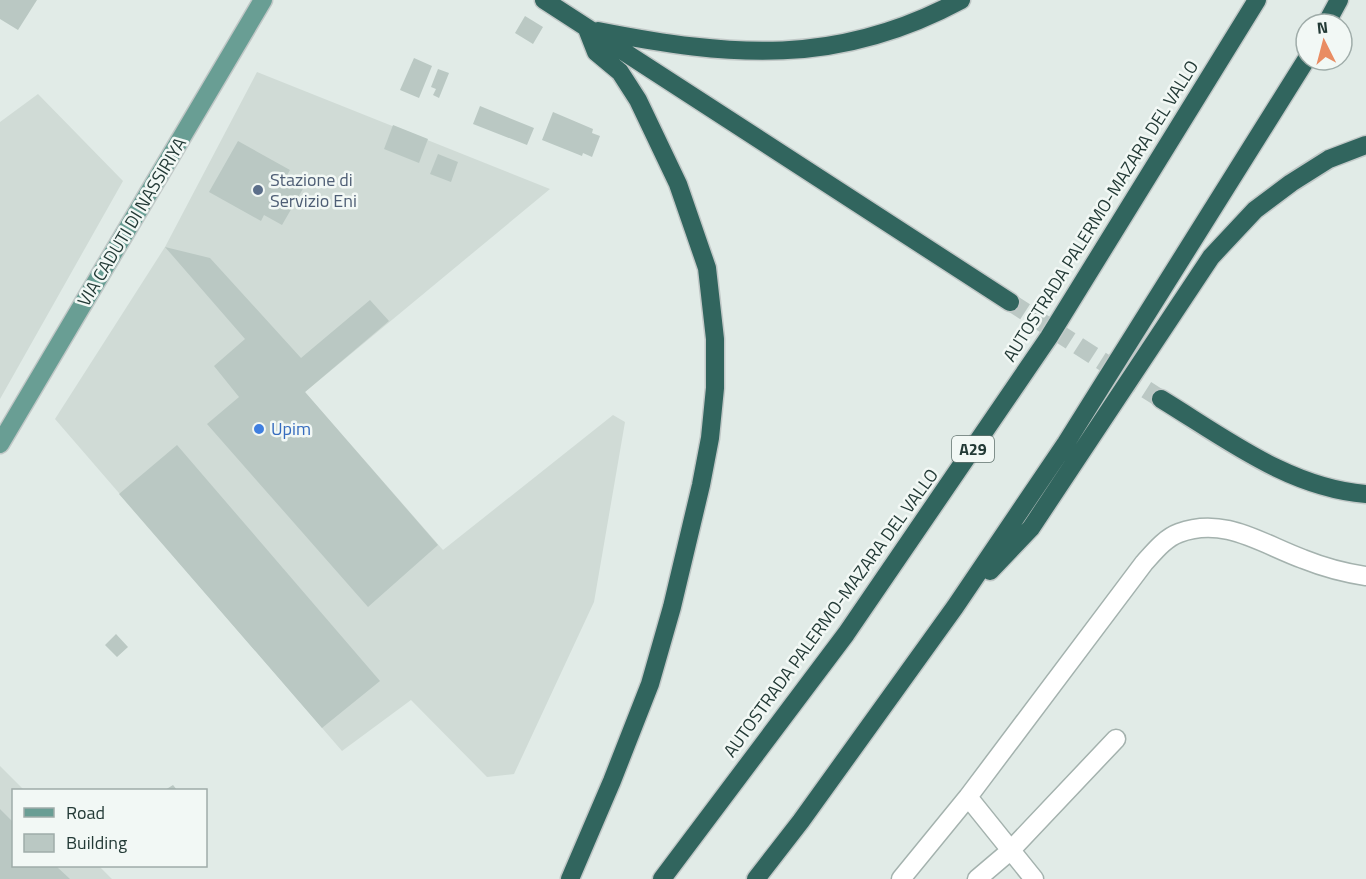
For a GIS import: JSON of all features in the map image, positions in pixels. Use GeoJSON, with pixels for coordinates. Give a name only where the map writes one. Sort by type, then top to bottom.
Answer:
{"type":"FeatureCollection","features":[{"type":"Feature","properties":{"kind":"highway"},"geometry":{"type":"LineString","coordinates":[[544,0],[1010,302]]}},
{"type":"Feature","properties":{"kind":"highway"},"geometry":{"type":"LineString","coordinates":[[587,29],[705,49],[745,52],[790,51],[848,43],[895,29],[942,11],[962,0]]}},
{"type":"Feature","properties":{"kind":"highway","name":"AUTOSTRADA PALERMO-MAZARA DEL VALLO"},"geometry":{"type":"LineString","coordinates":[[662,879],[846,634],[1049,337],[1257,0]]}},
{"type":"Feature","properties":{"kind":"highway"},"geometry":{"type":"LineString","coordinates":[[570,879],[650,684],[672,607],[701,485],[710,438],[715,388],[715,339],[707,268],[689,214],[678,184],[638,100],[620,72],[596,52],[587,29]]}},
{"type":"Feature","properties":{"kind":"highway"},"geometry":{"type":"LineString","coordinates":[[756,879],[808,812],[955,607],[1078,423],[1298,72]]}},
{"type":"Feature","properties":{"kind":"highway"},"geometry":{"type":"LineString","coordinates":[[955,607],[1031,528],[1211,257],[1254,210],[1291,183],[1329,159],[1366,145]]}},
{"type":"Feature","properties":{"kind":"highway"},"geometry":{"type":"LineString","coordinates":[[1161,399],[1270,466],[1314,483],[1366,494]]}},
{"type":"Feature","properties":{"kind":"main road","name":"VIA CADUTI DI NASSIRIYA"},"geometry":{"type":"LineString","coordinates":[[0,444],[263,0]]}},
{"type":"Feature","properties":{"kind":"street"},"geometry":{"type":"LineString","coordinates":[[901,879],[968,797],[1137,572],[1162,544],[1178,533],[1200,528],[1222,527],[1304,560],[1366,576]]}},
{"type":"Feature","properties":{"kind":"street"},"geometry":{"type":"LineString","coordinates":[[978,879],[1010,851],[1116,739]]}},
{"type":"Feature","properties":{"kind":"street"},"geometry":{"type":"LineString","coordinates":[[968,797],[1034,879]]}},
{"type":"Feature","properties":{"kind":"shaded area"},"geometry":{"type":"Polygon","coordinates":[[[257,72],[550,189],[305,392],[443,550],[613,415],[625,422],[594,602],[514,774],[487,777],[411,700],[342,751],[55,419],[165,247],[257,72]]]}},
{"type":"Feature","properties":{"kind":"shaded area"},"geometry":{"type":"Polygon","coordinates":[[[38,94],[123,181],[0,399],[0,122],[38,94]]]}},
{"type":"Feature","properties":{"kind":"shaded area"},"geometry":{"type":"Polygon","coordinates":[[[0,766],[23,789],[12,789],[12,867],[100,867],[112,879],[0,879],[0,766]]]}},
{"type":"Feature","properties":{"kind":"building"},"geometry":{"type":"Polygon","coordinates":[[[0,0],[37,0],[18,30],[0,19],[0,0]]]}},
{"type":"Feature","properties":{"kind":"building"},"geometry":{"type":"Polygon","coordinates":[[[525,16],[543,27],[533,44],[515,33],[525,16]]]}},
{"type":"Feature","properties":{"kind":"building"},"geometry":{"type":"Polygon","coordinates":[[[414,58],[432,66],[419,98],[400,90],[414,58]]]}},
{"type":"Feature","properties":{"kind":"building"},"geometry":{"type":"Polygon","coordinates":[[[438,69],[449,73],[439,98],[433,95],[436,89],[431,87],[438,69]]]}},
{"type":"Feature","properties":{"kind":"building"},"geometry":{"type":"Polygon","coordinates":[[[480,106],[534,128],[527,145],[473,124],[480,106]]]}},
{"type":"Feature","properties":{"kind":"building"},"geometry":{"type":"Polygon","coordinates":[[[553,112],[593,129],[592,133],[600,136],[592,157],[583,153],[582,156],[542,140],[553,112]]]}},
{"type":"Feature","properties":{"kind":"building"},"geometry":{"type":"Polygon","coordinates":[[[393,125],[428,139],[419,163],[384,149],[393,125]]]}},
{"type":"Feature","properties":{"kind":"building"},"geometry":{"type":"Polygon","coordinates":[[[238,141],[290,170],[286,177],[304,187],[282,225],[264,215],[261,221],[209,192],[238,141]]]}},
{"type":"Feature","properties":{"kind":"building"},"geometry":{"type":"Polygon","coordinates":[[[438,154],[458,162],[451,182],[430,174],[438,154]]]}},
{"type":"Feature","properties":{"kind":"building"},"geometry":{"type":"Polygon","coordinates":[[[165,247],[210,258],[301,358],[370,300],[389,321],[305,392],[438,545],[368,607],[207,424],[239,397],[214,366],[245,339],[165,247]]]}},
{"type":"Feature","properties":{"kind":"building"},"geometry":{"type":"Polygon","coordinates":[[[177,445],[380,681],[322,728],[119,494],[177,445]]]}},
{"type":"Feature","properties":{"kind":"building"},"geometry":{"type":"Polygon","coordinates":[[[116,634],[128,647],[117,657],[105,645],[116,634]]]}},
{"type":"Feature","properties":{"kind":"building"},"geometry":{"type":"Polygon","coordinates":[[[0,809],[12,821],[12,867],[57,867],[70,879],[0,879],[0,809]]]}},
{"type":"Feature","properties":{"kind":"tunnel"},"geometry":{"type":"LineString","coordinates":[[1010,302],[1161,399]]}},
{"type":"Feature","properties":{"kind":"place","name":"Stazione di Servizio Eni"},"geometry":{"type":"Point","coordinates":[258,190]}},
{"type":"Feature","properties":{"kind":"place","name":"Upim"},"geometry":{"type":"Point","coordinates":[259,429]}}]}
